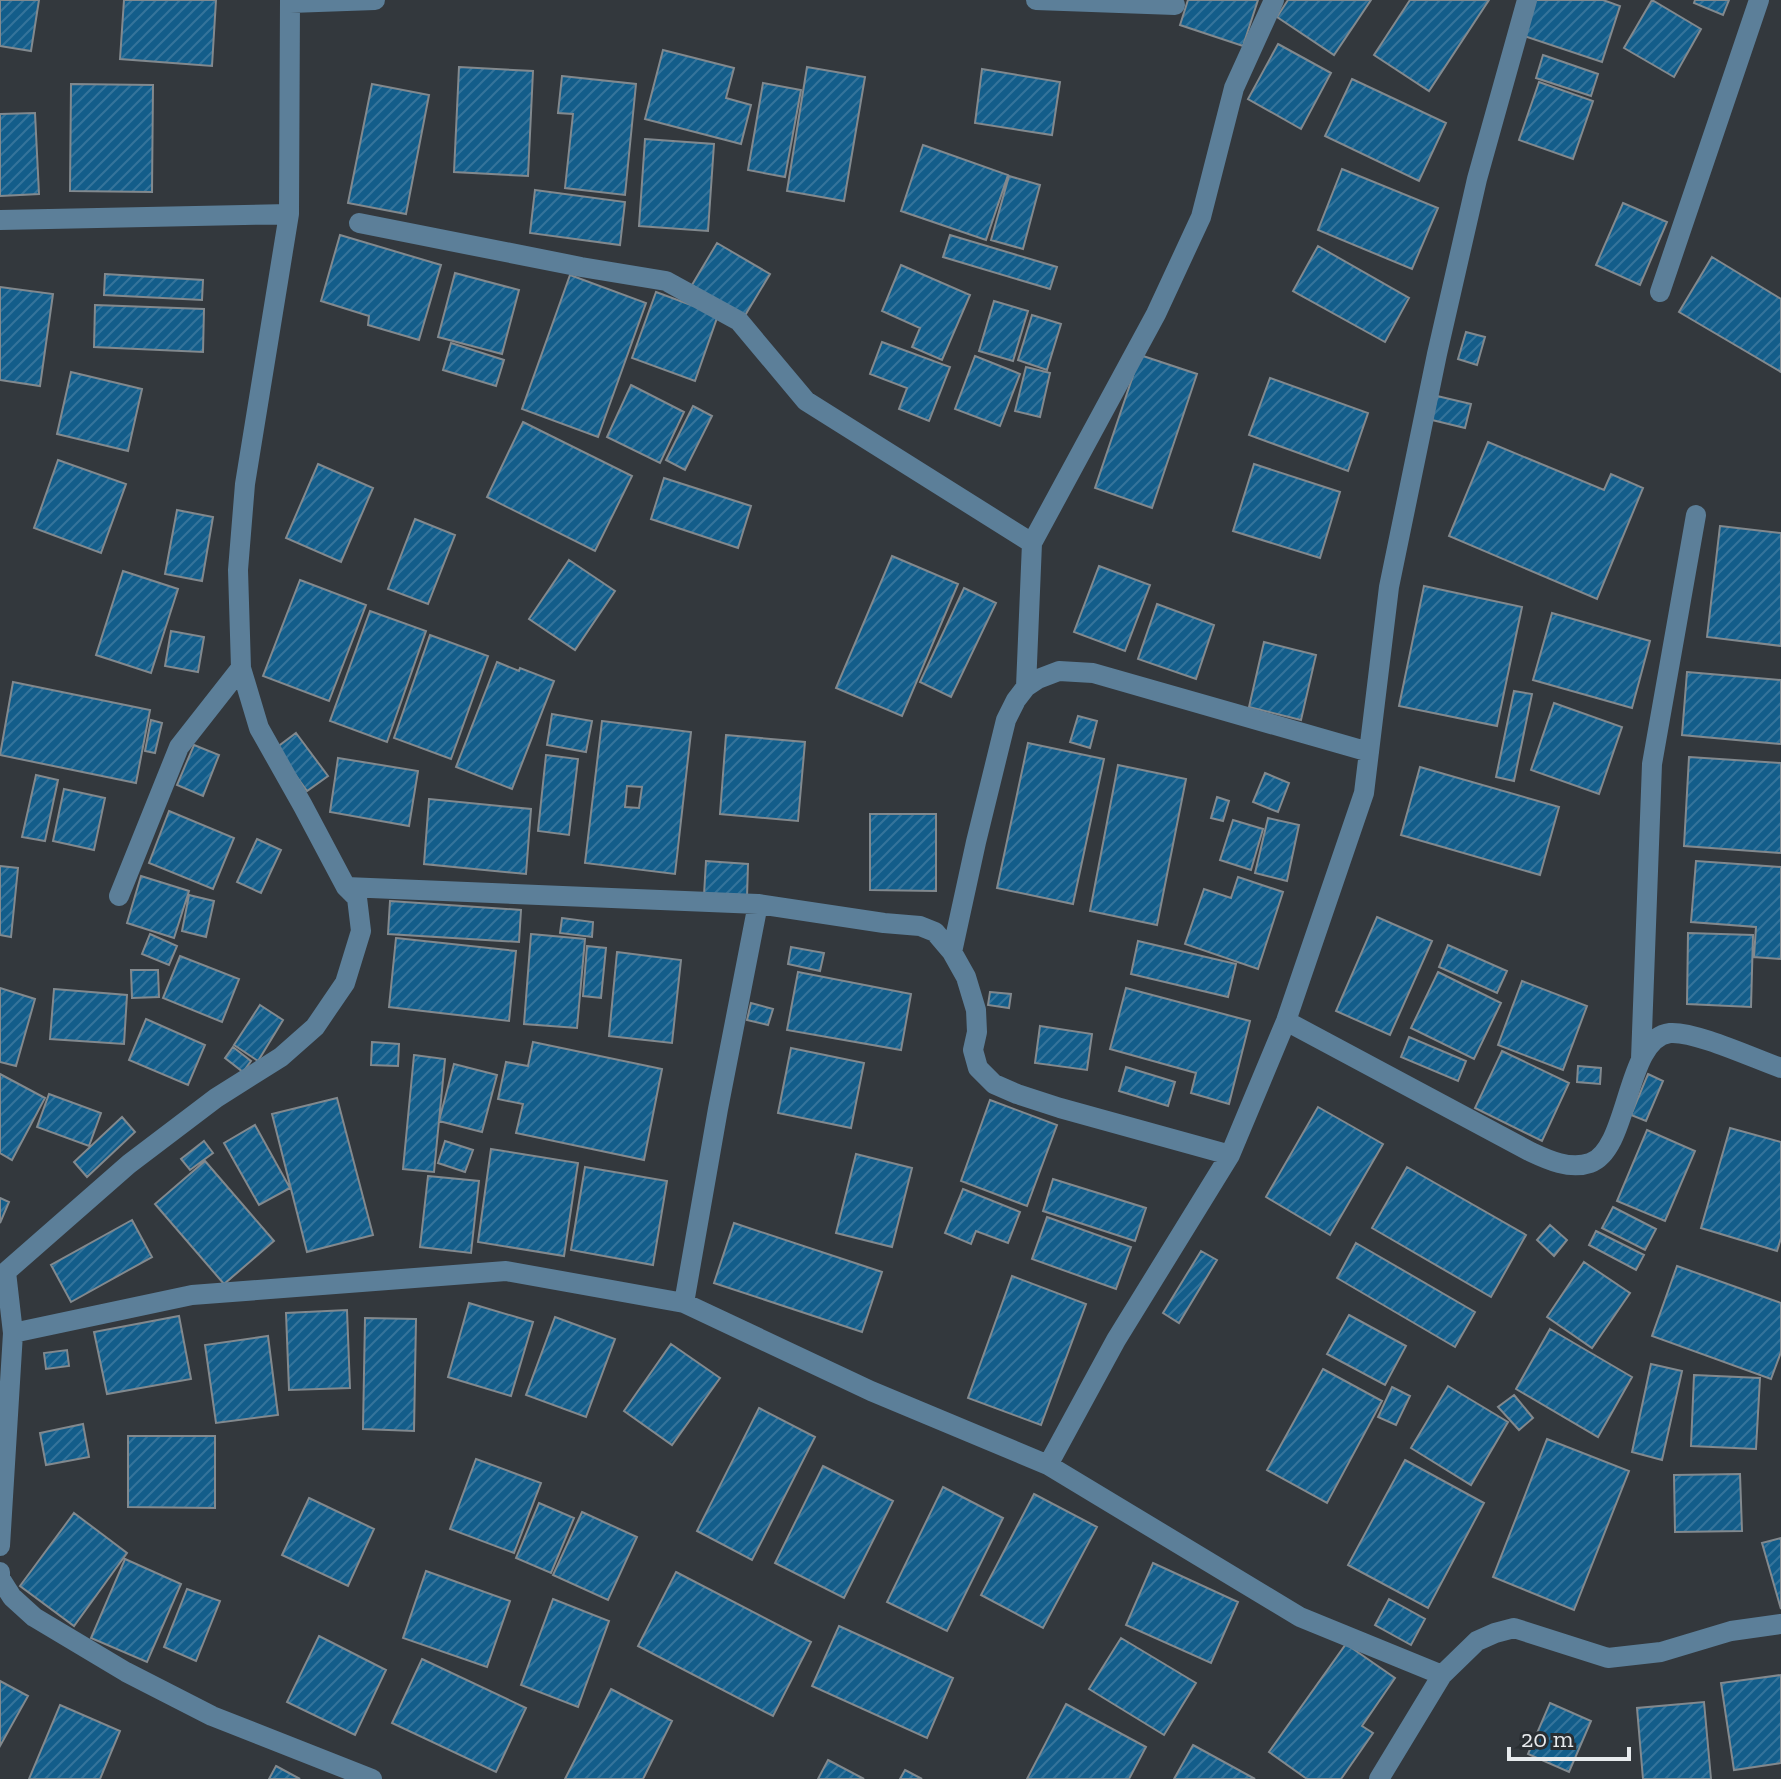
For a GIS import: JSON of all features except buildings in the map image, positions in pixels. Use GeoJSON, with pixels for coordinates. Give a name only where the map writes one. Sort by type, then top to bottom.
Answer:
{"type":"FeatureCollection","features":[{"type":"Feature","properties":{"kind":"street"},"geometry":{"type":"LineString","coordinates":[[0,1546],[13,1333],[3,1274],[129,1164],[216,1098],[281,1057],[315,1027],[345,983],[361,931],[357,898],[346,887],[259,728],[241,668],[238,570],[245,484],[289,214],[290,2],[375,0]]}},
{"type":"Feature","properties":{"kind":"street"},"geometry":{"type":"LineString","coordinates":[[1036,0],[1175,5]]}},
{"type":"Feature","properties":{"kind":"street"},"geometry":{"type":"LineString","coordinates":[[1026,687],[1032,543],[1156,314],[1201,217],[1234,88],[1274,0]]}},
{"type":"Feature","properties":{"kind":"street"},"geometry":{"type":"LineString","coordinates":[[1048,1465],[1116,1340],[1230,1155],[1286,1021],[1364,793],[1389,587],[1477,179],[1527,0]]}},
{"type":"Feature","properties":{"kind":"street"},"geometry":{"type":"LineString","coordinates":[[1660,292],[1759,0]]}},
{"type":"Feature","properties":{"kind":"street"},"geometry":{"type":"LineString","coordinates":[[0,220],[289,214]]}},
{"type":"Feature","properties":{"kind":"street"},"geometry":{"type":"LineString","coordinates":[[359,223],[666,281],[739,321],[806,401],[1032,543]]}},
{"type":"Feature","properties":{"kind":"street"},"geometry":{"type":"LineString","coordinates":[[1641,1060],[1652,764],[1696,515]]}},
{"type":"Feature","properties":{"kind":"street"},"geometry":{"type":"LineString","coordinates":[[119,896],[179,747],[241,668]]}},
{"type":"Feature","properties":{"kind":"street"},"geometry":{"type":"LineString","coordinates":[[952,952],[1006,720],[1026,687],[1038,679],[1059,671],[1093,673],[1369,752]]}},
{"type":"Feature","properties":{"kind":"street"},"geometry":{"type":"LineString","coordinates":[[346,887],[758,904],[920,926],[935,932],[952,952],[966,977],[976,1010],[977,1032],[973,1050],[978,1068],[994,1084],[1060,1108],[1230,1155]]}},
{"type":"Feature","properties":{"kind":"street"},"geometry":{"type":"LineString","coordinates":[[684,1303],[758,904]]}},
{"type":"Feature","properties":{"kind":"street"},"geometry":{"type":"LineString","coordinates":[[1286,1021],[1531,1152],[1552,1162],[1570,1165],[1588,1164],[1600,1157],[1614,1135],[1641,1060],[1651,1043],[1667,1033],[1687,1033],[1781,1068]]}},
{"type":"Feature","properties":{"kind":"street"},"geometry":{"type":"LineString","coordinates":[[13,1333],[192,1295],[506,1271],[684,1303],[871,1391],[1048,1465],[1300,1617],[1442,1675]]}},
{"type":"Feature","properties":{"kind":"street"},"geometry":{"type":"LineString","coordinates":[[0,1572],[0,1578],[12,1597],[34,1617],[126,1672],[212,1716],[372,1779]]}},
{"type":"Feature","properties":{"kind":"street"},"geometry":{"type":"LineString","coordinates":[[1379,1779],[1442,1675],[1477,1641],[1514,1628],[1608,1658],[1661,1652],[1731,1631],[1781,1624]]}}]}
